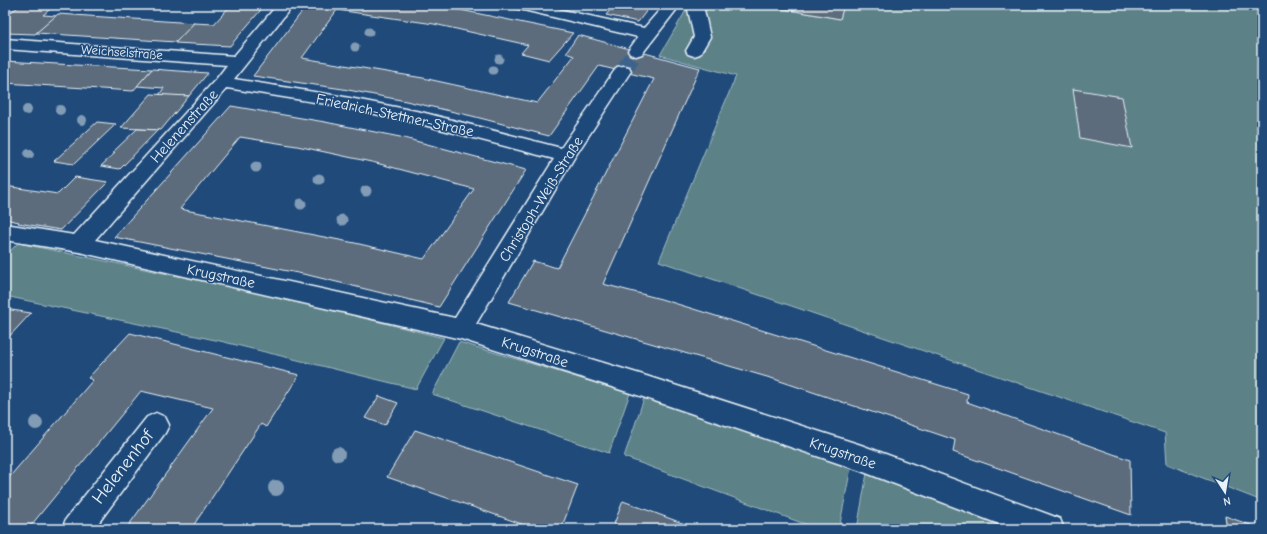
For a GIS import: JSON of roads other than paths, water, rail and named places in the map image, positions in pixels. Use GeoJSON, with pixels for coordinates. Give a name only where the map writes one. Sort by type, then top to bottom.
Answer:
{"type":"FeatureCollection","features":[{"type":"Feature","properties":{"kind":"street","name":"Helenenstraße"},"geometry":{"type":"LineString","coordinates":[[79,244],[223,82],[238,61],[285,5]]}},
{"type":"Feature","properties":{"kind":"street"},"geometry":{"type":"LineString","coordinates":[[520,5],[648,34]]}},
{"type":"Feature","properties":{"kind":"street"},"geometry":{"type":"LineString","coordinates":[[636,51],[672,5]]}},
{"type":"Feature","properties":{"kind":"street"},"geometry":{"type":"LineString","coordinates":[[694,51],[702,37],[695,5]]}},
{"type":"Feature","properties":{"kind":"street","name":"Weichselstraße"},"geometry":{"type":"LineString","coordinates":[[5,44],[238,61]]}},
{"type":"Feature","properties":{"kind":"street","name":"Christoph-Weiß-Straße"},"geometry":{"type":"LineString","coordinates":[[461,329],[566,156],[623,71]]}},
{"type":"Feature","properties":{"kind":"street","name":"Friedrich-Stettner-Straße"},"geometry":{"type":"LineString","coordinates":[[223,82],[338,101],[421,118],[566,156]]}},
{"type":"Feature","properties":{"kind":"street","name":"Krugstraße"},"geometry":{"type":"LineString","coordinates":[[5,232],[79,244],[461,329],[648,388],[861,458],[1050,529]]}},
{"type":"Feature","properties":{"kind":"street","name":"Helenenhof"},"geometry":{"type":"LineString","coordinates":[[76,529],[156,425]]}},
{"type":"Feature","properties":{"kind":"tunnel"},"geometry":{"type":"LineString","coordinates":[[623,71],[636,51]]}}]}
